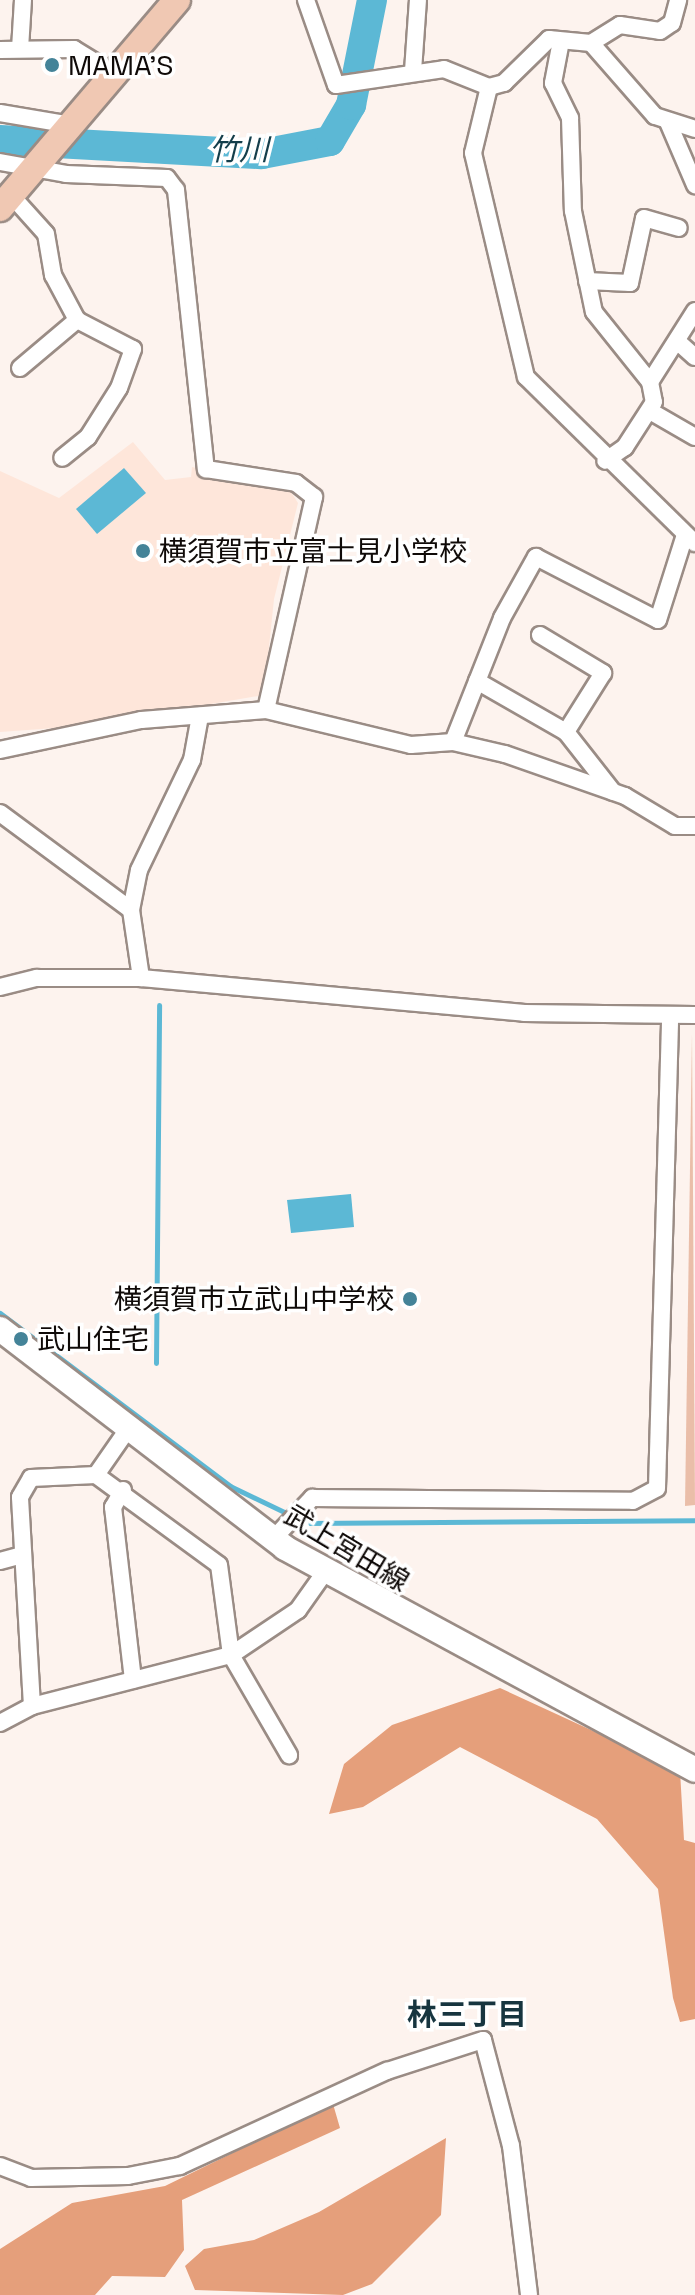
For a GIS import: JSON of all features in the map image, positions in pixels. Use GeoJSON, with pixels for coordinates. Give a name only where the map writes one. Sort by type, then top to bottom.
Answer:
{"type":"FeatureCollection","features":[{"type":"Feature","properties":{"kind":"main road"},"geometry":{"type":"LineString","coordinates":[[5,202],[177,0]]}},
{"type":"Feature","properties":{"kind":"main road","name":"武上宮田線"},"geometry":{"type":"LineString","coordinates":[[0,1329],[273,1539],[325,1572],[695,1770]]}},
{"type":"Feature","properties":{"kind":"street"},"geometry":{"type":"LineString","coordinates":[[20,49],[23,0]]}},
{"type":"Feature","properties":{"kind":"street"},"geometry":{"type":"LineString","coordinates":[[306,0],[336,85],[413,71],[457,70],[489,87],[504,83],[549,39],[591,43],[620,25],[660,31],[672,23],[678,0]]}},
{"type":"Feature","properties":{"kind":"street"},"geometry":{"type":"LineString","coordinates":[[413,71],[418,0]]}},
{"type":"Feature","properties":{"kind":"street"},"geometry":{"type":"LineString","coordinates":[[561,41],[553,83],[570,118],[573,211],[587,281],[602,329],[650,382]]}},
{"type":"Feature","properties":{"kind":"street"},"geometry":{"type":"LineString","coordinates":[[591,43],[668,122],[695,185]]}},
{"type":"Feature","properties":{"kind":"street"},"geometry":{"type":"LineString","coordinates":[[0,50],[74,49],[113,73]]}},
{"type":"Feature","properties":{"kind":"street"},"geometry":{"type":"LineString","coordinates":[[453,742],[477,681],[536,557],[658,620],[690,540],[605,461],[526,377],[473,153],[489,87]]}},
{"type":"Feature","properties":{"kind":"street"},"geometry":{"type":"LineString","coordinates":[[0,113],[68,128]]}},
{"type":"Feature","properties":{"kind":"street"},"geometry":{"type":"LineString","coordinates":[[668,122],[695,129]]}},
{"type":"Feature","properties":{"kind":"street"},"geometry":{"type":"LineString","coordinates":[[0,162],[38,163],[66,174],[167,178],[176,190],[206,469],[296,483],[314,497],[266,710]]}},
{"type":"Feature","properties":{"kind":"street"},"geometry":{"type":"LineString","coordinates":[[5,202],[46,234],[53,275],[77,320],[133,349],[119,388],[88,437],[62,458]]}},
{"type":"Feature","properties":{"kind":"street"},"geometry":{"type":"LineString","coordinates":[[587,281],[630,283],[644,218],[679,228]]}},
{"type":"Feature","properties":{"kind":"street"},"geometry":{"type":"LineString","coordinates":[[605,461],[625,447],[650,411],[650,382],[695,311]]}},
{"type":"Feature","properties":{"kind":"street"},"geometry":{"type":"LineString","coordinates":[[20,368],[77,320]]}},
{"type":"Feature","properties":{"kind":"street"},"geometry":{"type":"LineString","coordinates":[[677,341],[695,357]]}},
{"type":"Feature","properties":{"kind":"street"},"geometry":{"type":"LineString","coordinates":[[650,411],[695,437]]}},
{"type":"Feature","properties":{"kind":"street"},"geometry":{"type":"LineString","coordinates":[[540,635],[603,673],[566,732]]}},
{"type":"Feature","properties":{"kind":"street"},"geometry":{"type":"LineString","coordinates":[[477,681],[566,732],[613,792]]}},
{"type":"Feature","properties":{"kind":"street"},"geometry":{"type":"LineString","coordinates":[[0,750],[46,735],[266,710],[411,745],[453,742],[613,792],[675,826],[695,826]]}},
{"type":"Feature","properties":{"kind":"street"},"geometry":{"type":"LineString","coordinates":[[141,978],[131,910],[139,870],[192,760],[200,716]]}},
{"type":"Feature","properties":{"kind":"street"},"geometry":{"type":"LineString","coordinates":[[0,813],[131,910]]}},
{"type":"Feature","properties":{"kind":"street"},"geometry":{"type":"LineString","coordinates":[[0,987],[37,978],[141,978],[524,1013],[695,1015]]}},
{"type":"Feature","properties":{"kind":"street"},"geometry":{"type":"LineString","coordinates":[[273,1539],[312,1498],[633,1501],[657,1488],[670,1016]]}},
{"type":"Feature","properties":{"kind":"street"},"geometry":{"type":"LineString","coordinates":[[96,1475],[128,1429]]}},
{"type":"Feature","properties":{"kind":"street"},"geometry":{"type":"LineString","coordinates":[[32,1706],[20,1497],[31,1478],[96,1475],[123,1490],[219,1565],[231,1655],[289,1755]]}},
{"type":"Feature","properties":{"kind":"street"},"geometry":{"type":"LineString","coordinates":[[123,1490],[113,1507],[133,1680]]}},
{"type":"Feature","properties":{"kind":"street"},"geometry":{"type":"LineString","coordinates":[[0,1561],[22,1555]]}},
{"type":"Feature","properties":{"kind":"street"},"geometry":{"type":"LineString","coordinates":[[0,1723],[32,1706],[231,1655],[298,1610],[325,1572]]}},
{"type":"Feature","properties":{"kind":"street"},"geometry":{"type":"LineString","coordinates":[[0,2166],[31,2178],[128,2176],[180,2166],[387,2071],[483,2040],[511,2146],[529,2295]]}},
{"type":"Feature","properties":{"kind":"shaded area","name":"横須賀市立富士見小学校"},"geometry":{"type":"Polygon","coordinates":[[[133,442],[165,480],[191,477],[192,467],[291,492],[298,503],[274,599],[264,695],[83,726],[0,732],[0,471],[59,498],[133,442]]]}},
{"type":"Feature","properties":{"kind":"shaded area"},"geometry":{"type":"Polygon","coordinates":[[[692,1033],[695,1505],[685,1506],[692,1033]]]}},
{"type":"Feature","properties":{"kind":"shaded area"},"geometry":{"type":"Polygon","coordinates":[[[500,1688],[680,1771],[684,1840],[695,1843],[695,2019],[680,2022],[673,1998],[658,1889],[597,1819],[460,1747],[363,1807],[329,1814],[344,1764],[392,1725],[500,1688]]]}},
{"type":"Feature","properties":{"kind":"shaded area"},"geometry":{"type":"Polygon","coordinates":[[[333,2104],[340,2128],[182,2200],[184,2250],[165,2277],[112,2276],[95,2295],[0,2295],[0,2249],[72,2203],[165,2186],[333,2104]]]}},
{"type":"Feature","properties":{"kind":"shaded area"},"geometry":{"type":"Polygon","coordinates":[[[446,2138],[441,2215],[372,2284],[343,2295],[195,2290],[185,2266],[204,2249],[254,2240],[319,2212],[446,2138]]]}},
{"type":"Feature","properties":{"kind":"water"},"geometry":{"type":"Polygon","coordinates":[[[124,468],[146,493],[97,534],[76,509],[124,468]]]}},
{"type":"Feature","properties":{"kind":"water"},"geometry":{"type":"Polygon","coordinates":[[[351,1194],[354,1227],[291,1233],[287,1200],[351,1194]]]}},
{"type":"Feature","properties":{"kind":"waterway","name":"竹川"},"geometry":{"type":"LineString","coordinates":[[0,140],[262,154],[330,141],[351,105],[372,0]]}},
{"type":"Feature","properties":{"kind":"waterway"},"geometry":{"type":"LineString","coordinates":[[156,1363],[159,1005]]}},
{"type":"Feature","properties":{"kind":"waterway"},"geometry":{"type":"LineString","coordinates":[[0,1313],[230,1486],[307,1523],[695,1520]]}},
{"type":"Feature","properties":{"kind":"place","name":"MAMA'S"},"geometry":{"type":"Point","coordinates":[52,65]}},
{"type":"Feature","properties":{"kind":"place","name":"横須賀市立富士見小学校"},"geometry":{"type":"Point","coordinates":[143,551]}},
{"type":"Feature","properties":{"kind":"place","name":"横須賀市立武山中学校"},"geometry":{"type":"Point","coordinates":[410,1299]}},
{"type":"Feature","properties":{"kind":"place","name":"武山住宅"},"geometry":{"type":"Point","coordinates":[21,1339]}},
{"type":"Feature","properties":{"kind":"district","name":"林三丁目"},"geometry":{"type":"Point","coordinates":[467,2015]}}]}
